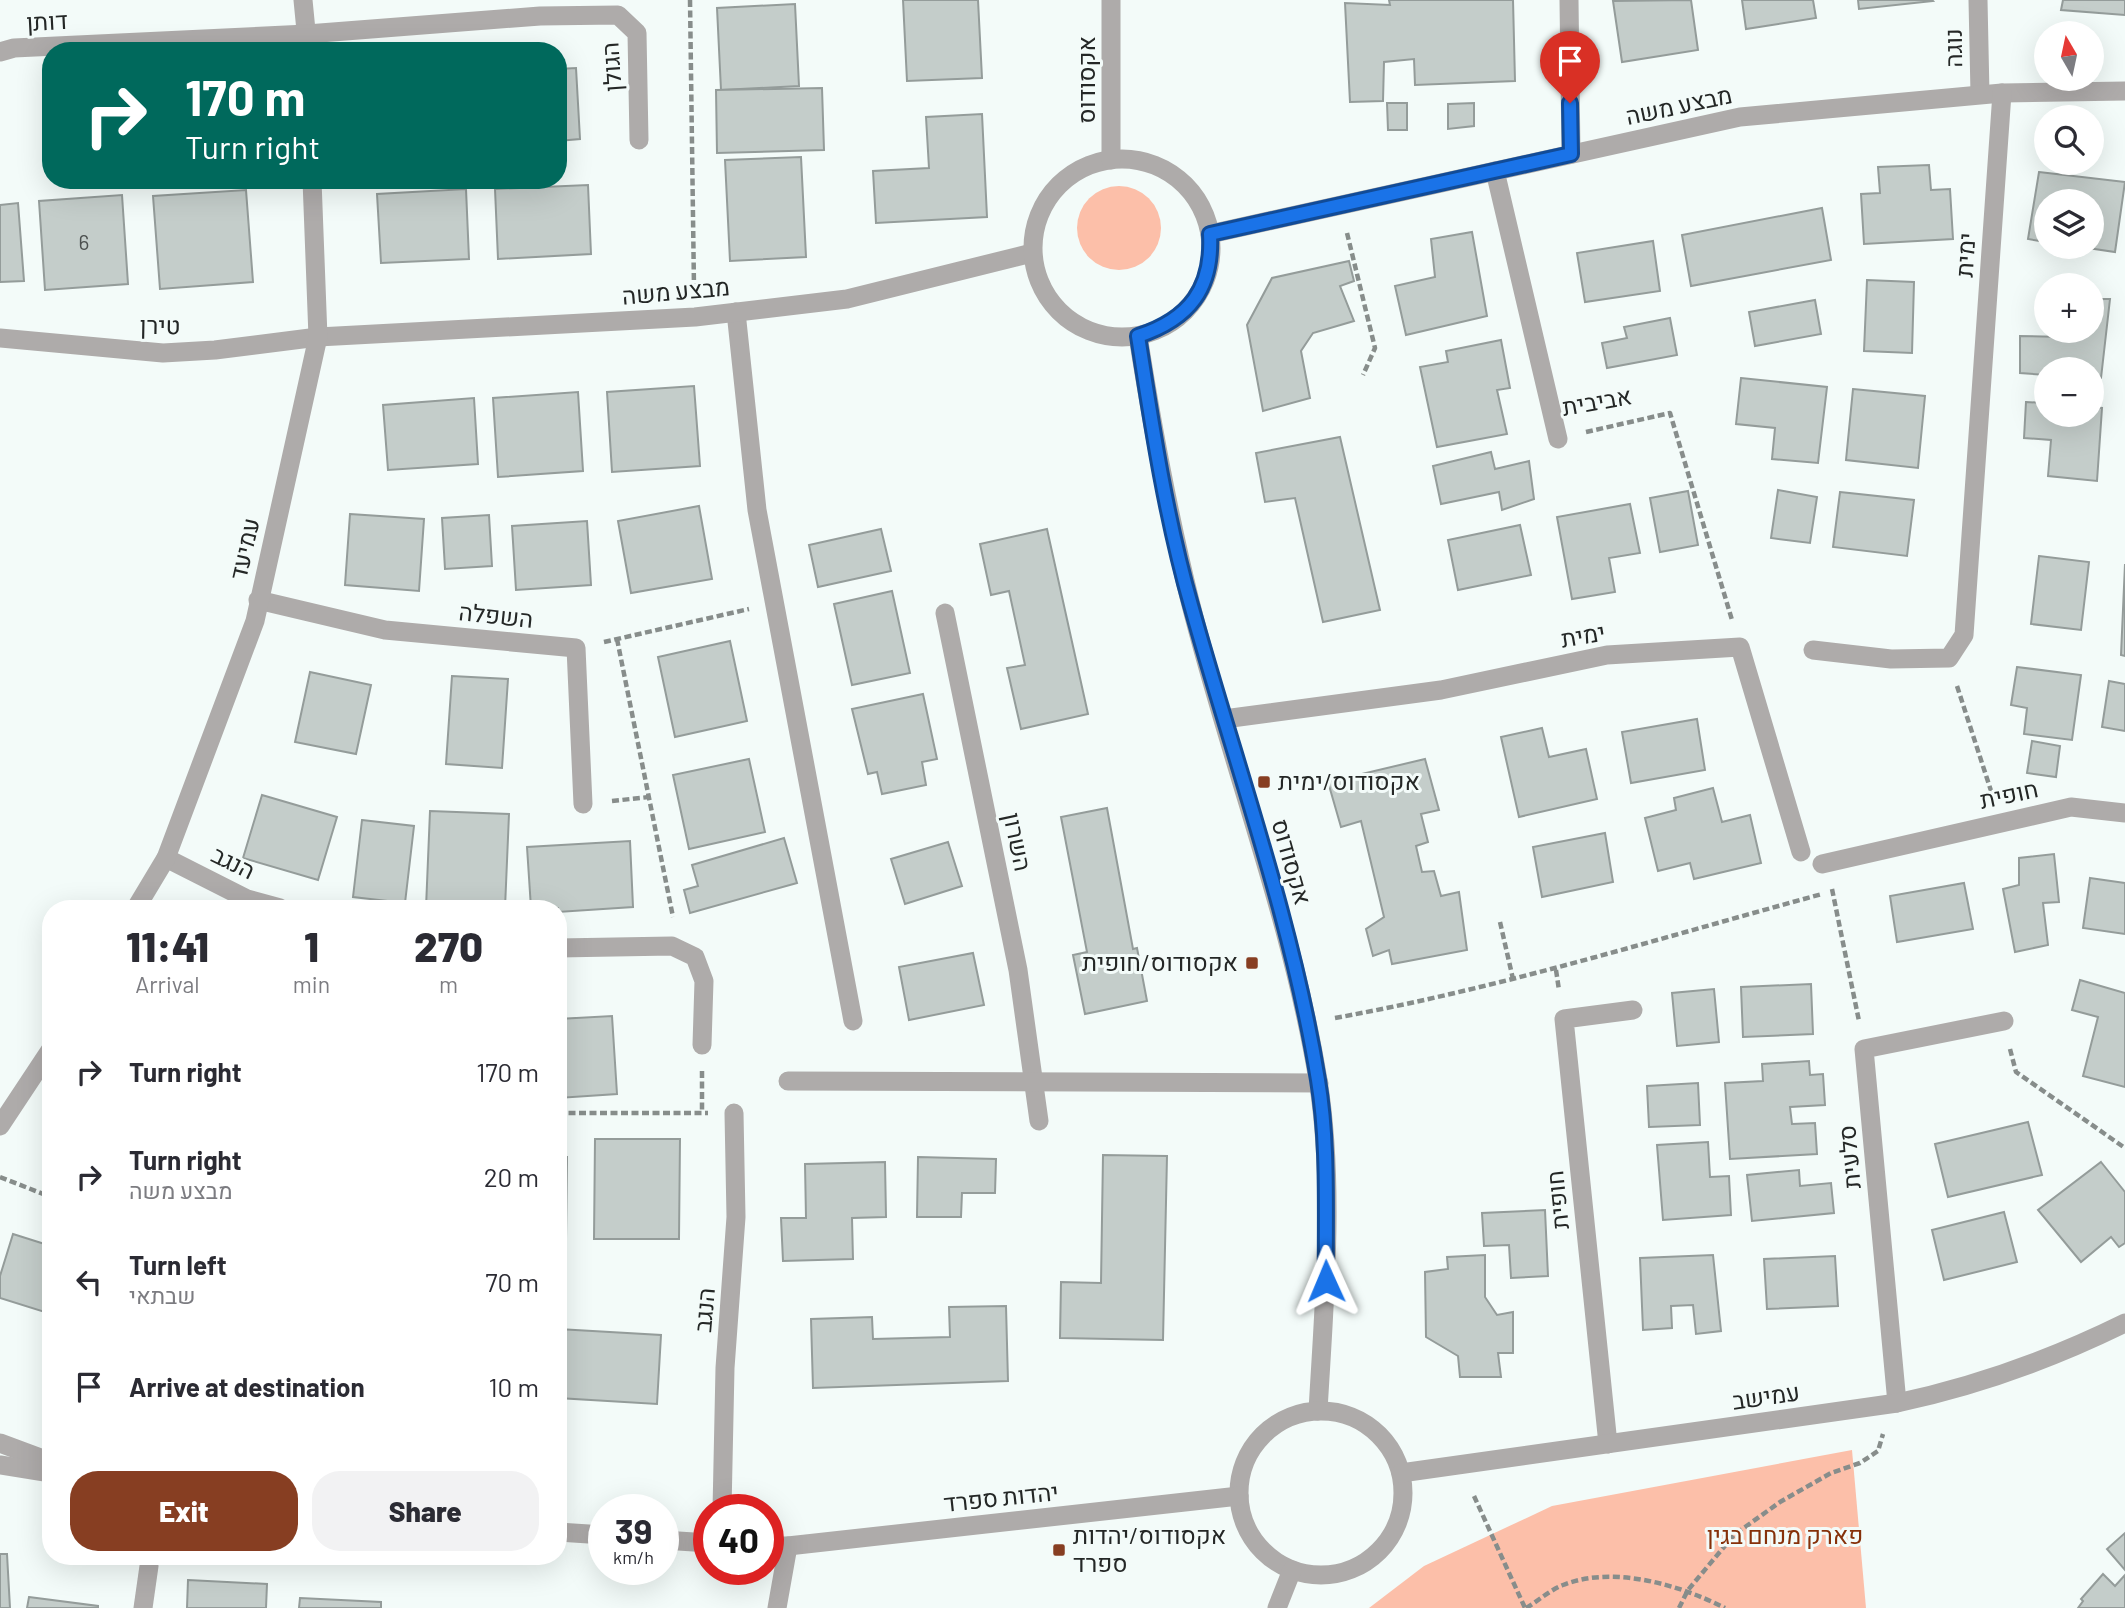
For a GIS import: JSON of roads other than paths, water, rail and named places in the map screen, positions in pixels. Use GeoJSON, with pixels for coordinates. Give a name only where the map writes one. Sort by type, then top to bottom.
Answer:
{"type":"FeatureCollection","features":[{"type":"Feature","properties":{"kind":"street"},"geometry":{"type":"LineString","coordinates":[[303,0],[307,42]]}},
{"type":"Feature","properties":{"kind":"street","name":"אקסודוס"},"geometry":{"type":"LineString","coordinates":[[1111,0],[1111,160]]}},
{"type":"Feature","properties":{"kind":"street"},"geometry":{"type":"LineString","coordinates":[[1569,0],[1571,154]]}},
{"type":"Feature","properties":{"kind":"street","name":"נוגה"},"geometry":{"type":"LineString","coordinates":[[1978,0],[1980,94]]}},
{"type":"Feature","properties":{"kind":"street","name":"הגולן"},"geometry":{"type":"LineString","coordinates":[[307,42],[540,16],[618,15],[638,33],[639,140]]}},
{"type":"Feature","properties":{"kind":"street","name":"דותן"},"geometry":{"type":"LineString","coordinates":[[0,52],[13,48],[42,47]]}},
{"type":"Feature","properties":{"kind":"street","name":"מבצע משה"},"geometry":{"type":"LineString","coordinates":[[1210,234],[1740,117],[1980,94],[2125,91]]}},
{"type":"Feature","properties":{"kind":"street","name":"ימית"},"geometry":{"type":"LineString","coordinates":[[1813,650],[1891,659],[1948,658],[1964,635],[2002,93]]}},
{"type":"Feature","properties":{"kind":"street"},"geometry":{"type":"LineString","coordinates":[[1111,160],[1138,161],[1164,169],[1186,186],[1202,208],[1210,234],[1211,257],[1206,279],[1195,299],[1180,317],[1160,329],[1138,336],[1113,337],[1088,331],[1066,318],[1042,289],[1032,253],[1035,226],[1045,201],[1062,181],[1085,167],[1111,160]]}},
{"type":"Feature","properties":{"kind":"street","name":"אביבית"},"geometry":{"type":"LineString","coordinates":[[1495,171],[1558,439]]}},
{"type":"Feature","properties":{"kind":"street","name":"עמיעד"},"geometry":{"type":"LineString","coordinates":[[141,900],[166,858],[255,621],[318,337],[313,189]]}},
{"type":"Feature","properties":{"kind":"street","name":"מבצע משה"},"geometry":{"type":"LineString","coordinates":[[318,337],[695,317],[847,299],[1032,253]]}},
{"type":"Feature","properties":{"kind":"street"},"geometry":{"type":"LineString","coordinates":[[736,312],[757,510],[853,1021]]}},
{"type":"Feature","properties":{"kind":"street","name":"אקסודוס"},"geometry":{"type":"LineString","coordinates":[[1138,336],[1156,447],[1190,602],[1276,897],[1307,1023],[1318,1083],[1324,1153],[1326,1281],[1318,1411]]}},
{"type":"Feature","properties":{"kind":"street","name":"טירן"},"geometry":{"type":"LineString","coordinates":[[0,338],[163,353],[215,350],[318,337]]}},
{"type":"Feature","properties":{"kind":"street","name":"השפלה"},"geometry":{"type":"LineString","coordinates":[[258,600],[386,630],[576,648],[583,804]]}},
{"type":"Feature","properties":{"kind":"street","name":"השרון"},"geometry":{"type":"LineString","coordinates":[[945,613],[1018,970],[1036,1083],[1039,1121]]}},
{"type":"Feature","properties":{"kind":"street","name":"ימית"},"geometry":{"type":"LineString","coordinates":[[1224,719],[1441,690],[1607,655],[1740,647],[1801,852]]}},
{"type":"Feature","properties":{"kind":"street","name":"חופית"},"geometry":{"type":"LineString","coordinates":[[1822,864],[2000,821],[2071,807],[2125,813]]}},
{"type":"Feature","properties":{"kind":"street","name":"הנגב"},"geometry":{"type":"LineString","coordinates":[[166,858],[251,900]]}},
{"type":"Feature","properties":{"kind":"street"},"geometry":{"type":"LineString","coordinates":[[567,948],[671,946],[695,957],[704,981],[702,1045]]}},
{"type":"Feature","properties":{"kind":"street","name":"חופית"},"geometry":{"type":"LineString","coordinates":[[1608,1444],[1564,1019],[1633,1010]]}},
{"type":"Feature","properties":{"kind":"street","name":"סלעית"},"geometry":{"type":"LineString","coordinates":[[1897,1402],[1864,1049],[2004,1021]]}},
{"type":"Feature","properties":{"kind":"street"},"geometry":{"type":"LineString","coordinates":[[0,1126],[42,1063]]}},
{"type":"Feature","properties":{"kind":"street"},"geometry":{"type":"LineString","coordinates":[[789,1081],[1318,1083]]}},
{"type":"Feature","properties":{"kind":"street","name":"הנגב"},"geometry":{"type":"LineString","coordinates":[[722,1494],[725,1368],[736,1217],[734,1113]]}},
{"type":"Feature","properties":{"kind":"street","name":"עמישב"},"geometry":{"type":"LineString","coordinates":[[1401,1473],[1897,1402],[1963,1389],[2081,1345],[2125,1324]]}},
{"type":"Feature","properties":{"kind":"street"},"geometry":{"type":"LineString","coordinates":[[1318,1411],[1345,1414],[1370,1427],[1390,1447],[1401,1473],[1404,1498],[1398,1523],[1384,1545],[1365,1562],[1342,1572],[1316,1574],[1292,1570],[1271,1558],[1254,1541],[1243,1519],[1239,1496],[1242,1471],[1253,1447],[1270,1429],[1292,1416],[1318,1411]]}},
{"type":"Feature","properties":{"kind":"street"},"geometry":{"type":"LineString","coordinates":[[0,1435],[23,1453]]}},
{"type":"Feature","properties":{"kind":"street"},"geometry":{"type":"LineString","coordinates":[[0,1444],[42,1459]]}},
{"type":"Feature","properties":{"kind":"street"},"geometry":{"type":"LineString","coordinates":[[0,1465],[42,1472]]}},
{"type":"Feature","properties":{"kind":"street","name":"יהדות ספרד"},"geometry":{"type":"LineString","coordinates":[[784,1546],[1239,1496]]}},
{"type":"Feature","properties":{"kind":"street"},"geometry":{"type":"LineString","coordinates":[[567,1533],[588,1534]]}},
{"type":"Feature","properties":{"kind":"street"},"geometry":{"type":"LineString","coordinates":[[777,1608],[789,1546]]}},
{"type":"Feature","properties":{"kind":"street"},"geometry":{"type":"LineString","coordinates":[[143,1608],[149,1566]]}},
{"type":"Feature","properties":{"kind":"street"},"geometry":{"type":"LineString","coordinates":[[1277,1608],[1292,1570]]}},
{"type":"Feature","properties":{"kind":"place","name":"אקסודוס/ימית"},"geometry":{"type":"Point","coordinates":[1264,782]}},
{"type":"Feature","properties":{"kind":"place","name":"אקסודוס/חופית"},"geometry":{"type":"Point","coordinates":[1252,963]}},
{"type":"Feature","properties":{"kind":"place","name":"אקסודוס/יהדות ספרד"},"geometry":{"type":"Point","coordinates":[1059,1550]}},
{"type":"Feature","properties":{"kind":"park label","name":"פארק מנחם בגין"},"geometry":{"type":"Point","coordinates":[1785,1536]}}]}
